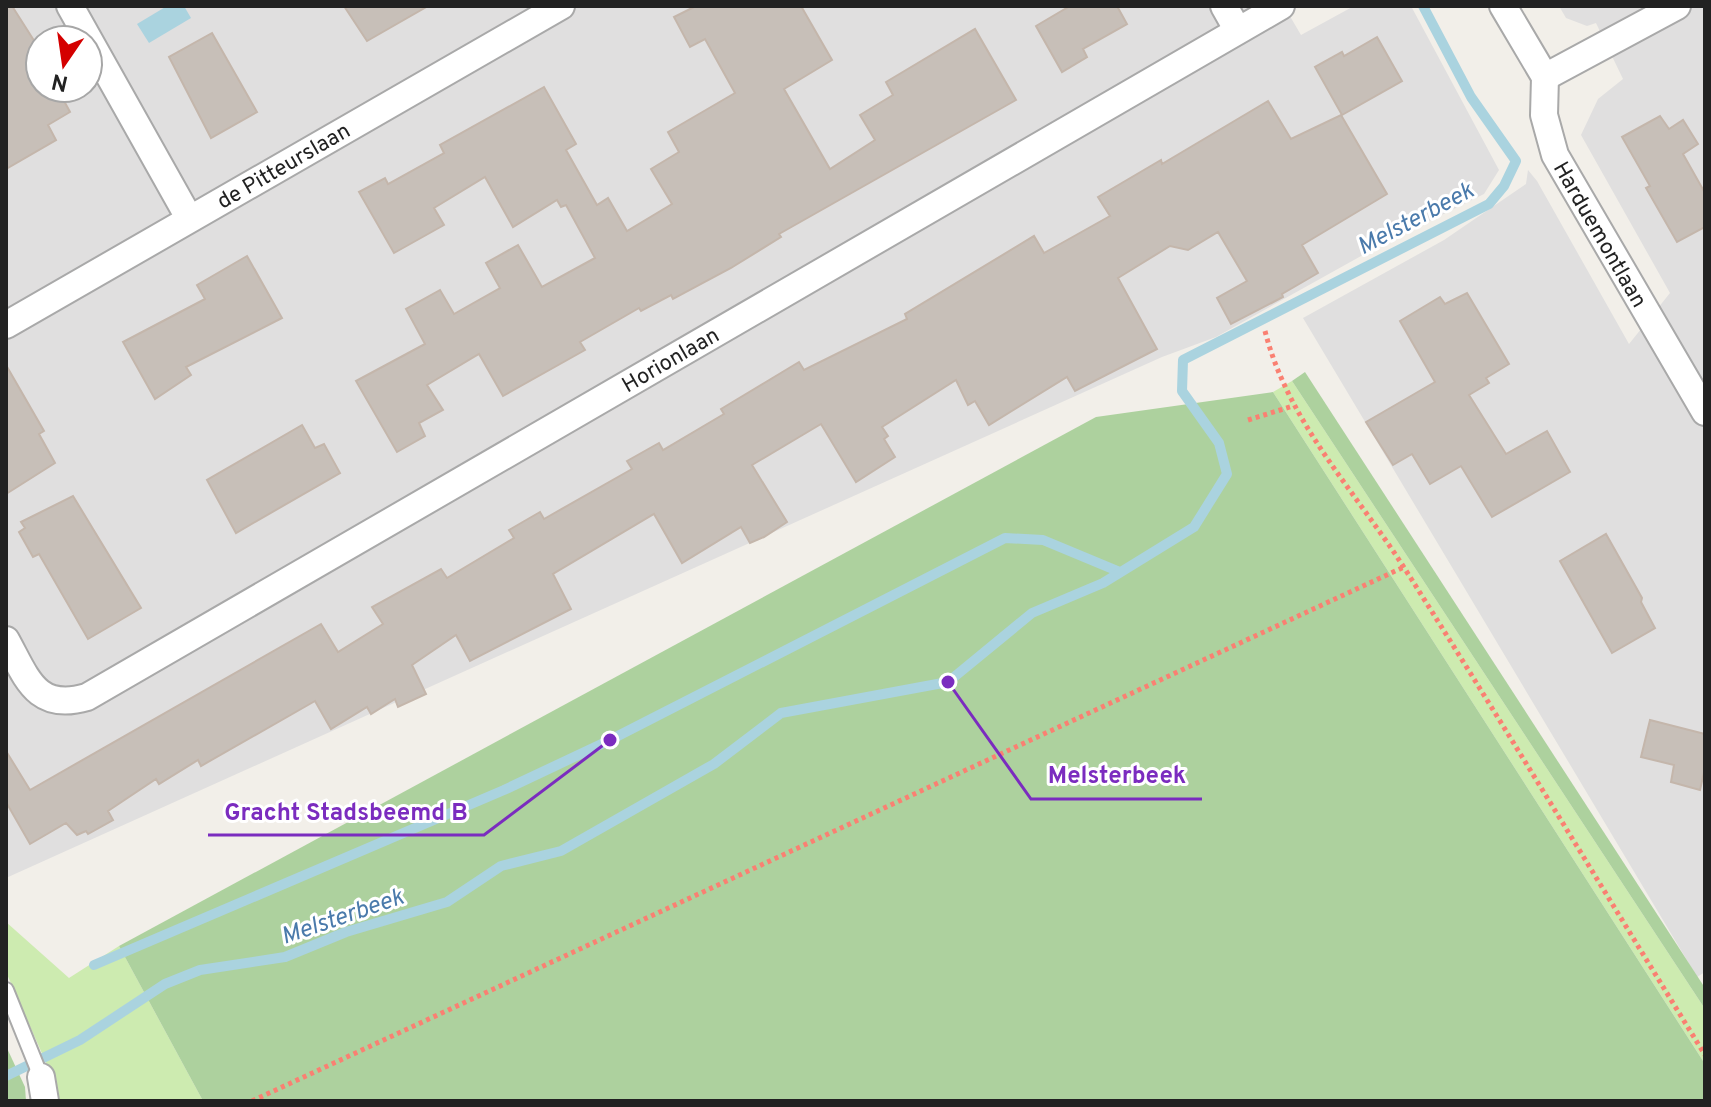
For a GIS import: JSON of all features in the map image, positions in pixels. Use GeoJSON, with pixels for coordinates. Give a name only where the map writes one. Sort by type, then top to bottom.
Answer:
{"type":"FeatureCollection","features":[{"type":"Feature","properties":{"kind":"street"},"geometry":{"type":"LineString","coordinates":[[70,6],[189,218]]}},
{"type":"Feature","properties":{"kind":"street","name":"de Pitteurslaan"},"geometry":{"type":"LineString","coordinates":[[6,325],[561,6]]}},
{"type":"Feature","properties":{"kind":"street"},"geometry":{"type":"LineString","coordinates":[[1224,6],[1237,29]]}},
{"type":"Feature","properties":{"kind":"street","name":"Horionlaan"},"geometry":{"type":"LineString","coordinates":[[6,640],[30,684],[56,702],[87,697],[1281,6]]}},
{"type":"Feature","properties":{"kind":"street"},"geometry":{"type":"LineString","coordinates":[[1503,6],[1545,77],[1677,6]]}},
{"type":"Feature","properties":{"kind":"street","name":"Harduemontlaan"},"geometry":{"type":"LineString","coordinates":[[1545,77],[1544,115],[1555,155],[1705,412]]}},
{"type":"Feature","properties":{"kind":"lane"},"geometry":{"type":"LineString","coordinates":[[6,990],[43,1089]]}},
{"type":"Feature","properties":{"kind":"path"},"geometry":{"type":"LineString","coordinates":[[1265,331],[1275,370],[1293,406],[1404,567],[1705,1055]]}},
{"type":"Feature","properties":{"kind":"path"},"geometry":{"type":"LineString","coordinates":[[1248,420],[1293,406]]}},
{"type":"Feature","properties":{"kind":"path"},"geometry":{"type":"LineString","coordinates":[[252,1101],[1404,567]]}},
{"type":"Feature","properties":{"kind":"shaded area"},"geometry":{"type":"Polygon","coordinates":[[[6,6],[1284,6],[1301,35],[1354,6],[1411,6],[1499,170],[1484,194],[1379,246],[1216,337],[1162,357],[6,878],[6,6]]]}},
{"type":"Feature","properties":{"kind":"shaded area"},"geometry":{"type":"Polygon","coordinates":[[[1559,6],[1705,6],[1705,972],[1697,977],[1303,318],[1444,240],[1526,184],[1528,170],[1629,344],[1670,293],[1581,135],[1598,99],[1623,79],[1596,23],[1587,26],[1566,18],[1559,6]]]}},
{"type":"Feature","properties":{"kind":"green space"},"geometry":{"type":"Polygon","coordinates":[[[1305,372],[1705,988],[1705,1009],[1292,381],[1305,372]]]}},
{"type":"Feature","properties":{"kind":"green space"},"geometry":{"type":"Polygon","coordinates":[[[1292,381],[1705,1009],[1705,1064],[1273,392],[1292,381]]]}},
{"type":"Feature","properties":{"kind":"green space"},"geometry":{"type":"Polygon","coordinates":[[[1273,392],[1705,1064],[1705,1101],[203,1101],[119,946],[1096,417],[1273,392]]]}},
{"type":"Feature","properties":{"kind":"green space"},"geometry":{"type":"Polygon","coordinates":[[[6,922],[69,978],[119,946],[203,1101],[58,1101],[48,1067],[6,972],[6,922]]]}},
{"type":"Feature","properties":{"kind":"green space"},"geometry":{"type":"Polygon","coordinates":[[[6,1046],[25,1087],[26,1101],[6,1101],[6,1046]]]}},
{"type":"Feature","properties":{"kind":"water"},"geometry":{"type":"Polygon","coordinates":[[[167,6],[184,6],[191,18],[149,43],[137,24],[167,6]]]}},
{"type":"Feature","properties":{"kind":"building"},"geometry":{"type":"Polygon","coordinates":[[[6,6],[12,6],[24,25],[24,104],[66,104],[70,112],[48,125],[56,140],[6,169],[6,6]]]}},
{"type":"Feature","properties":{"kind":"building"},"geometry":{"type":"Polygon","coordinates":[[[344,6],[428,6],[367,41],[344,6]]]}},
{"type":"Feature","properties":{"kind":"building"},"geometry":{"type":"Polygon","coordinates":[[[696,6],[801,6],[832,60],[784,89],[830,169],[875,140],[860,115],[893,95],[886,82],[975,29],[1016,100],[779,234],[781,237],[731,268],[673,299],[671,295],[641,311],[639,308],[580,342],[585,350],[503,396],[479,354],[427,385],[443,410],[419,423],[425,436],[397,452],[356,381],[425,344],[406,309],[440,290],[454,314],[500,288],[486,263],[518,245],[542,287],[595,258],[566,205],[561,207],[557,200],[513,227],[485,177],[434,208],[444,225],[394,253],[359,192],[385,178],[388,184],[444,153],[440,145],[544,87],[576,144],[566,150],[597,205],[608,198],[627,231],[672,204],[651,169],[679,152],[668,132],[735,93],[705,39],[690,47],[674,17],[696,6]]]}},
{"type":"Feature","properties":{"kind":"building"},"geometry":{"type":"Polygon","coordinates":[[[1070,6],[1117,6],[1127,24],[1083,49],[1087,57],[1062,72],[1036,26],[1070,6]]]}},
{"type":"Feature","properties":{"kind":"building"},"geometry":{"type":"Polygon","coordinates":[[[212,33],[257,112],[211,138],[169,57],[212,33]]]}},
{"type":"Feature","properties":{"kind":"building"},"geometry":{"type":"Polygon","coordinates":[[[1377,37],[1402,81],[1342,115],[1315,67],[1342,52],[1344,56],[1377,37]]]}},
{"type":"Feature","properties":{"kind":"building"},"geometry":{"type":"Polygon","coordinates":[[[1268,101],[1291,139],[1341,115],[1387,194],[1302,245],[1318,273],[1282,294],[1283,297],[1231,324],[1217,298],[1247,281],[1218,232],[1188,250],[1170,246],[1118,278],[1157,349],[1075,391],[1067,377],[989,425],[975,401],[968,405],[956,380],[882,427],[888,436],[884,439],[895,457],[856,482],[821,424],[752,465],[787,522],[764,537],[750,543],[741,527],[682,563],[654,514],[553,574],[571,609],[470,661],[456,635],[412,665],[426,694],[398,707],[395,699],[371,714],[367,707],[331,729],[315,701],[201,766],[198,760],[159,784],[156,779],[108,811],[113,820],[88,834],[86,831],[77,835],[66,823],[30,844],[6,802],[6,751],[30,790],[321,624],[338,652],[383,624],[372,607],[441,569],[447,578],[514,538],[509,530],[540,512],[544,519],[632,469],[627,461],[659,443],[663,450],[724,414],[721,409],[799,362],[804,370],[907,319],[905,314],[1034,236],[1044,253],[1110,216],[1098,197],[1161,160],[1162,164],[1268,101]]]}},
{"type":"Feature","properties":{"kind":"building"},"geometry":{"type":"Polygon","coordinates":[[[1660,116],[1669,129],[1683,120],[1698,144],[1683,154],[1705,193],[1705,227],[1677,242],[1646,188],[1650,186],[1622,137],[1660,116]]]}},
{"type":"Feature","properties":{"kind":"building"},"geometry":{"type":"Polygon","coordinates":[[[247,256],[282,318],[186,367],[191,375],[155,399],[123,342],[205,299],[197,285],[247,256]]]}},
{"type":"Feature","properties":{"kind":"building"},"geometry":{"type":"Polygon","coordinates":[[[1467,293],[1509,364],[1486,378],[1489,383],[1469,395],[1506,454],[1547,431],[1570,472],[1492,517],[1461,466],[1430,484],[1412,454],[1393,465],[1366,422],[1435,382],[1400,321],[1440,297],[1445,304],[1467,293]]]}},
{"type":"Feature","properties":{"kind":"building"},"geometry":{"type":"Polygon","coordinates":[[[6,365],[44,431],[39,434],[55,463],[6,494],[6,365]]]}},
{"type":"Feature","properties":{"kind":"building"},"geometry":{"type":"Polygon","coordinates":[[[302,425],[315,448],[324,444],[340,473],[236,533],[207,480],[302,425]]]}},
{"type":"Feature","properties":{"kind":"building"},"geometry":{"type":"Polygon","coordinates":[[[73,496],[141,608],[88,639],[39,554],[33,557],[19,532],[25,528],[21,522],[73,496]]]}},
{"type":"Feature","properties":{"kind":"building"},"geometry":{"type":"Polygon","coordinates":[[[1606,534],[1655,628],[1612,653],[1560,561],[1606,534]]]}},
{"type":"Feature","properties":{"kind":"building"},"geometry":{"type":"Polygon","coordinates":[[[1650,720],[1705,734],[1705,768],[1700,790],[1671,782],[1674,765],[1641,757],[1650,720]]]}},
{"type":"Feature","properties":{"kind":"waterway","name":"Melsterbeek"},"geometry":{"type":"LineString","coordinates":[[6,1076],[80,1040],[165,984],[200,970],[285,957],[346,932],[447,902],[501,866],[561,851],[714,764],[781,713],[948,682],[1032,613],[1103,583],[1194,527],[1227,474],[1219,443],[1182,391],[1183,360],[1489,204],[1504,186],[1516,161],[1471,97],[1423,6]]}},
{"type":"Feature","properties":{"kind":"waterway"},"geometry":{"type":"LineString","coordinates":[[94,965],[504,790],[610,740],[1005,538],[1043,540],[1120,572]]}},
{"type":"Feature","properties":{"kind":"place","name":"Melsterbeek"},"geometry":{"type":"Point","coordinates":[948,682]}},
{"type":"Feature","properties":{"kind":"place","name":"Gracht Stadsbeemd B"},"geometry":{"type":"Point","coordinates":[610,740]}}]}
